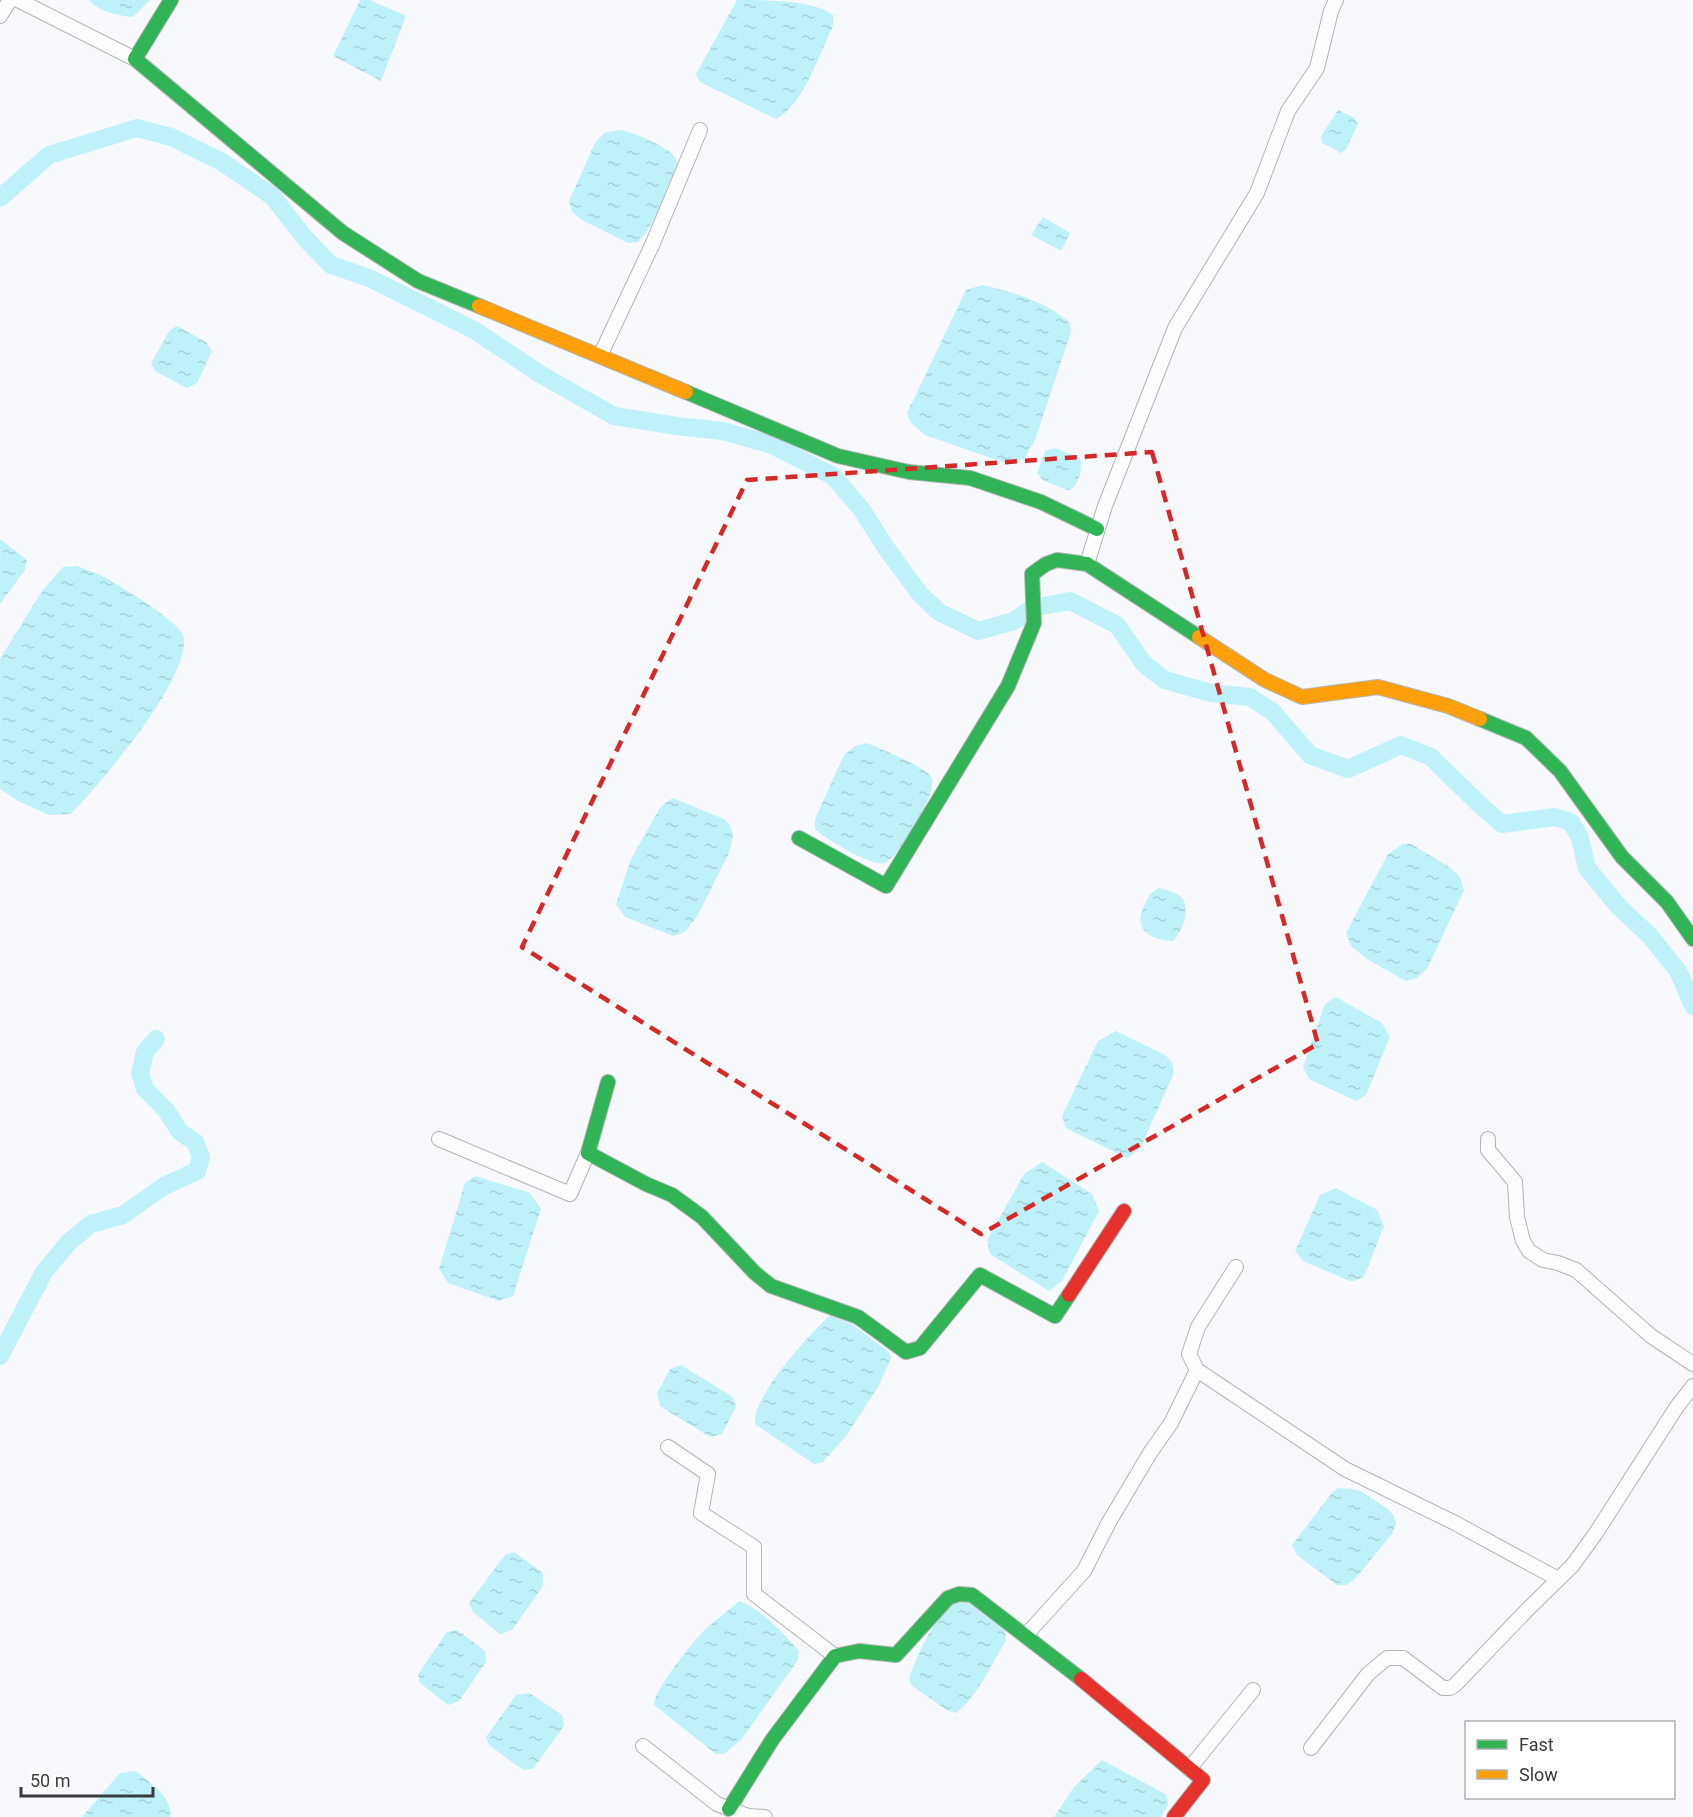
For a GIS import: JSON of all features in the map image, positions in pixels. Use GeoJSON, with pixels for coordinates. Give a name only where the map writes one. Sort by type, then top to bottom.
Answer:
{"type":"FeatureCollection","features":[{"type":"Feature","properties":{"kind":"street"},"geometry":{"type":"LineString","coordinates":[[0,16],[10,0]]}},
{"type":"Feature","properties":{"kind":"street"},"geometry":{"type":"LineString","coordinates":[[18,0],[135,59],[343,233],[418,281],[838,456],[909,472],[970,478],[1041,502],[1097,529]]}},
{"type":"Feature","properties":{"kind":"street"},"geometry":{"type":"LineString","coordinates":[[135,59],[171,0]]}},
{"type":"Feature","properties":{"kind":"street"},"geometry":{"type":"LineString","coordinates":[[1087,564],[1097,529],[1175,328],[1257,193],[1288,111],[1317,68],[1331,11],[1336,0]]}},
{"type":"Feature","properties":{"kind":"street"},"geometry":{"type":"LineString","coordinates":[[600,356],[653,243],[700,130]]}},
{"type":"Feature","properties":{"kind":"street"},"geometry":{"type":"LineString","coordinates":[[799,838],[886,886],[1008,686],[1034,623],[1032,574],[1046,562],[1064,560],[1087,564],[1265,680],[1302,696],[1377,687],[1448,706],[1526,738],[1560,771],[1622,857],[1667,902],[1693,939]]}},
{"type":"Feature","properties":{"kind":"street"},"geometry":{"type":"LineString","coordinates":[[439,1139],[570,1194],[588,1153],[608,1082]]}},
{"type":"Feature","properties":{"kind":"street"},"geometry":{"type":"LineString","coordinates":[[1488,1139],[1488,1150],[1515,1182],[1517,1217],[1523,1240],[1529,1251],[1543,1260],[1576,1270],[1651,1336],[1693,1364]]}},
{"type":"Feature","properties":{"kind":"street"},"geometry":{"type":"LineString","coordinates":[[588,1153],[672,1195],[702,1217],[755,1273],[771,1286],[858,1317],[906,1352],[920,1348],[980,1275],[1055,1316],[1124,1211]]}},
{"type":"Feature","properties":{"kind":"street"},"geometry":{"type":"LineString","coordinates":[[1236,1267],[1198,1327],[1189,1354],[1197,1370],[1345,1469],[1455,1523],[1558,1579]]}},
{"type":"Feature","properties":{"kind":"street"},"geometry":{"type":"LineString","coordinates":[[1026,1635],[1084,1571],[1109,1522],[1150,1453],[1171,1423],[1197,1370]]}},
{"type":"Feature","properties":{"kind":"street"},"geometry":{"type":"LineString","coordinates":[[1311,1748],[1368,1674],[1381,1662],[1394,1657],[1403,1658],[1443,1688],[1455,1685],[1572,1566],[1596,1533],[1676,1408],[1693,1386]]}},
{"type":"Feature","properties":{"kind":"street"},"geometry":{"type":"LineString","coordinates":[[668,1448],[708,1474],[701,1513],[754,1548],[754,1594],[835,1656]]}},
{"type":"Feature","properties":{"kind":"street"},"geometry":{"type":"LineString","coordinates":[[729,1809],[772,1740],[835,1656],[859,1651],[896,1655],[948,1598],[959,1594],[972,1595],[1026,1635],[1089,1684],[1203,1780],[1174,1817]]}},
{"type":"Feature","properties":{"kind":"street"},"geometry":{"type":"LineString","coordinates":[[1189,1769],[1253,1690]]}},
{"type":"Feature","properties":{"kind":"street"},"geometry":{"type":"LineString","coordinates":[[643,1746],[717,1804],[748,1816],[765,1817]]}},
{"type":"Feature","properties":{"kind":"highlighted area"},"geometry":{"type":"Polygon","coordinates":[[[1152,452],[1318,1044],[981,1234],[522,947],[747,480],[1152,452]]]}},
{"type":"Feature","properties":{"kind":"water"},"geometry":{"type":"Polygon","coordinates":[[[89,0],[150,0],[133,17],[109,13],[98,8],[89,0]]]}},
{"type":"Feature","properties":{"kind":"water"},"geometry":{"type":"Polygon","coordinates":[[[360,0],[370,0],[406,16],[381,81],[333,56],[360,0]]]}},
{"type":"Feature","properties":{"kind":"water"},"geometry":{"type":"Polygon","coordinates":[[[737,0],[774,1],[814,6],[833,15],[833,26],[803,91],[795,103],[776,119],[700,82],[696,74],[737,0]]]}},
{"type":"Feature","properties":{"kind":"water"},"geometry":{"type":"Polygon","coordinates":[[[1338,110],[1353,117],[1358,124],[1346,150],[1341,153],[1322,143],[1321,136],[1338,110]]]}},
{"type":"Feature","properties":{"kind":"water"},"geometry":{"type":"Polygon","coordinates":[[[620,130],[660,146],[676,159],[677,167],[670,190],[657,215],[638,242],[628,243],[582,220],[572,212],[569,201],[595,143],[604,133],[620,130]]]}},
{"type":"Feature","properties":{"kind":"water"},"geometry":{"type":"Polygon","coordinates":[[[1043,217],[1070,233],[1061,251],[1031,235],[1043,217]]]}},
{"type":"Feature","properties":{"kind":"water"},"geometry":{"type":"Polygon","coordinates":[[[982,285],[1029,299],[1051,309],[1070,323],[1071,332],[1035,440],[1024,459],[1005,463],[925,435],[910,422],[907,413],[966,290],[982,285]]]}},
{"type":"Feature","properties":{"kind":"water"},"geometry":{"type":"Polygon","coordinates":[[[177,326],[206,342],[212,351],[197,383],[187,388],[155,371],[151,363],[170,330],[177,326]]]}},
{"type":"Feature","properties":{"kind":"water"},"geometry":{"type":"Polygon","coordinates":[[[1055,448],[1080,458],[1079,476],[1069,491],[1043,480],[1037,473],[1045,451],[1055,448]]]}},
{"type":"Feature","properties":{"kind":"water"},"geometry":{"type":"Polygon","coordinates":[[[0,539],[27,560],[25,570],[0,604],[0,539]]]}},
{"type":"Feature","properties":{"kind":"water"},"geometry":{"type":"Polygon","coordinates":[[[77,566],[121,587],[170,621],[183,635],[183,653],[160,701],[142,729],[102,780],[71,814],[49,815],[18,801],[0,789],[0,659],[42,591],[63,567],[77,566]]]}},
{"type":"Feature","properties":{"kind":"water"},"geometry":{"type":"Polygon","coordinates":[[[867,743],[913,764],[932,778],[929,796],[916,824],[899,850],[884,863],[860,857],[815,829],[815,819],[844,755],[855,746],[867,743]]]}},
{"type":"Feature","properties":{"kind":"water"},"geometry":{"type":"Polygon","coordinates":[[[673,798],[724,819],[730,825],[733,835],[729,853],[698,915],[685,932],[673,936],[625,917],[616,904],[631,859],[661,806],[673,798]]]}},
{"type":"Feature","properties":{"kind":"water"},"geometry":{"type":"Polygon","coordinates":[[[1403,844],[1411,844],[1451,868],[1460,877],[1464,890],[1427,969],[1417,978],[1406,981],[1367,959],[1351,946],[1346,933],[1388,854],[1403,844]]]}},
{"type":"Feature","properties":{"kind":"water"},"geometry":{"type":"Polygon","coordinates":[[[1159,888],[1179,895],[1186,907],[1180,932],[1173,941],[1151,936],[1142,927],[1140,921],[1148,897],[1159,888]]]}},
{"type":"Feature","properties":{"kind":"water"},"geometry":{"type":"Polygon","coordinates":[[[1336,997],[1382,1023],[1390,1037],[1366,1095],[1356,1101],[1309,1079],[1303,1067],[1325,1004],[1336,997]]]}},
{"type":"Feature","properties":{"kind":"water"},"geometry":{"type":"Polygon","coordinates":[[[1116,1031],[1165,1055],[1172,1062],[1174,1073],[1140,1149],[1127,1158],[1066,1128],[1062,1116],[1098,1041],[1116,1031]]]}},
{"type":"Feature","properties":{"kind":"water"},"geometry":{"type":"Polygon","coordinates":[[[1042,1162],[1092,1194],[1099,1211],[1062,1281],[1049,1291],[990,1254],[987,1240],[1024,1174],[1042,1162]]]}},
{"type":"Feature","properties":{"kind":"water"},"geometry":{"type":"Polygon","coordinates":[[[475,1176],[530,1193],[541,1209],[513,1296],[499,1301],[448,1283],[439,1269],[465,1183],[475,1176]]]}},
{"type":"Feature","properties":{"kind":"water"},"geometry":{"type":"Polygon","coordinates":[[[1336,1188],[1377,1210],[1384,1226],[1364,1277],[1352,1282],[1303,1261],[1295,1251],[1320,1195],[1336,1188]]]}},
{"type":"Feature","properties":{"kind":"water"},"geometry":{"type":"Polygon","coordinates":[[[830,1315],[853,1325],[889,1352],[891,1358],[878,1387],[846,1436],[823,1462],[814,1464],[755,1424],[756,1412],[762,1398],[783,1367],[830,1315]]]}},
{"type":"Feature","properties":{"kind":"water"},"geometry":{"type":"Polygon","coordinates":[[[681,1365],[733,1397],[736,1407],[722,1434],[710,1437],[660,1406],[657,1393],[670,1369],[681,1365]]]}},
{"type":"Feature","properties":{"kind":"water"},"geometry":{"type":"Polygon","coordinates":[[[1338,1488],[1362,1492],[1388,1509],[1394,1516],[1396,1524],[1392,1534],[1355,1579],[1346,1585],[1337,1585],[1297,1555],[1292,1545],[1338,1488]]]}},
{"type":"Feature","properties":{"kind":"water"},"geometry":{"type":"Polygon","coordinates":[[[514,1552],[543,1573],[543,1586],[512,1630],[500,1634],[473,1612],[469,1603],[505,1555],[514,1552]]]}},
{"type":"Feature","properties":{"kind":"water"},"geometry":{"type":"Polygon","coordinates":[[[962,1598],[1005,1630],[1006,1640],[978,1689],[956,1713],[948,1711],[911,1685],[909,1678],[923,1645],[937,1621],[944,1611],[962,1598]]]}},
{"type":"Feature","properties":{"kind":"water"},"geometry":{"type":"Polygon","coordinates":[[[739,1601],[756,1610],[779,1629],[799,1651],[798,1660],[741,1740],[724,1754],[716,1754],[654,1705],[666,1679],[688,1649],[704,1630],[739,1601]]]}},
{"type":"Feature","properties":{"kind":"water"},"geometry":{"type":"Polygon","coordinates":[[[457,1630],[485,1651],[486,1662],[459,1701],[448,1705],[420,1683],[418,1674],[447,1632],[457,1630]]]}},
{"type":"Feature","properties":{"kind":"water"},"geometry":{"type":"Polygon","coordinates":[[[529,1693],[562,1715],[564,1726],[533,1769],[523,1770],[489,1745],[486,1737],[516,1695],[529,1693]]]}},
{"type":"Feature","properties":{"kind":"water"},"geometry":{"type":"Polygon","coordinates":[[[1102,1760],[1167,1795],[1168,1805],[1161,1817],[1054,1817],[1074,1787],[1102,1760]]]}},
{"type":"Feature","properties":{"kind":"water"},"geometry":{"type":"Polygon","coordinates":[[[136,1771],[163,1795],[170,1808],[169,1817],[82,1817],[120,1773],[136,1771]]]}},
{"type":"Feature","properties":{"kind":"waterway"},"geometry":{"type":"LineString","coordinates":[[0,198],[49,155],[137,128],[171,137],[222,162],[272,196],[305,238],[331,265],[369,278],[474,330],[540,374],[614,416],[723,431],[772,445],[833,476],[862,510],[886,548],[920,594],[939,612],[978,631],[1014,621],[1032,608],[1070,601],[1117,625],[1144,664],[1165,680],[1211,693],[1250,697],[1273,712],[1310,755],[1348,769],[1401,745],[1431,757],[1502,824],[1555,817],[1571,822],[1580,838],[1587,868],[1618,906],[1650,936],[1678,971],[1693,1006]]}},
{"type":"Feature","properties":{"kind":"waterway"},"geometry":{"type":"LineString","coordinates":[[0,1356],[44,1272],[69,1242],[91,1224],[123,1215],[164,1186],[197,1171],[201,1157],[195,1142],[180,1132],[166,1110],[145,1089],[140,1073],[145,1052],[156,1039]]}},
{"type":"Feature","properties":{"kind":"traffic: fast"},"geometry":{"type":"LineString","coordinates":[[171,0],[135,59],[343,233],[418,281],[479,306]]}},
{"type":"Feature","properties":{"kind":"traffic: fast"},"geometry":{"type":"LineString","coordinates":[[686,392],[838,456],[909,472],[970,478],[1041,502],[1097,529]]}},
{"type":"Feature","properties":{"kind":"traffic: fast"},"geometry":{"type":"LineString","coordinates":[[799,838],[886,886],[1008,686],[1034,623],[1032,574],[1046,564],[1057,560],[1087,564],[1199,637]]}},
{"type":"Feature","properties":{"kind":"traffic: fast"},"geometry":{"type":"LineString","coordinates":[[1480,719],[1526,738],[1560,771],[1622,857],[1667,902],[1693,939]]}},
{"type":"Feature","properties":{"kind":"traffic: fast"},"geometry":{"type":"LineString","coordinates":[[608,1082],[588,1153],[672,1195],[702,1217],[755,1273],[771,1286],[858,1317],[906,1352],[920,1348],[980,1275],[1055,1316],[1069,1295]]}},
{"type":"Feature","properties":{"kind":"traffic: fast"},"geometry":{"type":"LineString","coordinates":[[729,1809],[772,1740],[835,1656],[859,1651],[896,1655],[948,1598],[959,1594],[972,1595],[1081,1679]]}},
{"type":"Feature","properties":{"kind":"traffic: slow"},"geometry":{"type":"LineString","coordinates":[[479,306],[686,392]]}},
{"type":"Feature","properties":{"kind":"traffic: slow"},"geometry":{"type":"LineString","coordinates":[[1199,637],[1265,680],[1302,697],[1378,687],[1448,706],[1480,719]]}},
{"type":"Feature","properties":{"kind":"traffic: jam"},"geometry":{"type":"LineString","coordinates":[[1069,1295],[1124,1211]]}},
{"type":"Feature","properties":{"kind":"traffic: jam"},"geometry":{"type":"LineString","coordinates":[[1081,1679],[1203,1780],[1174,1817]]}}]}
